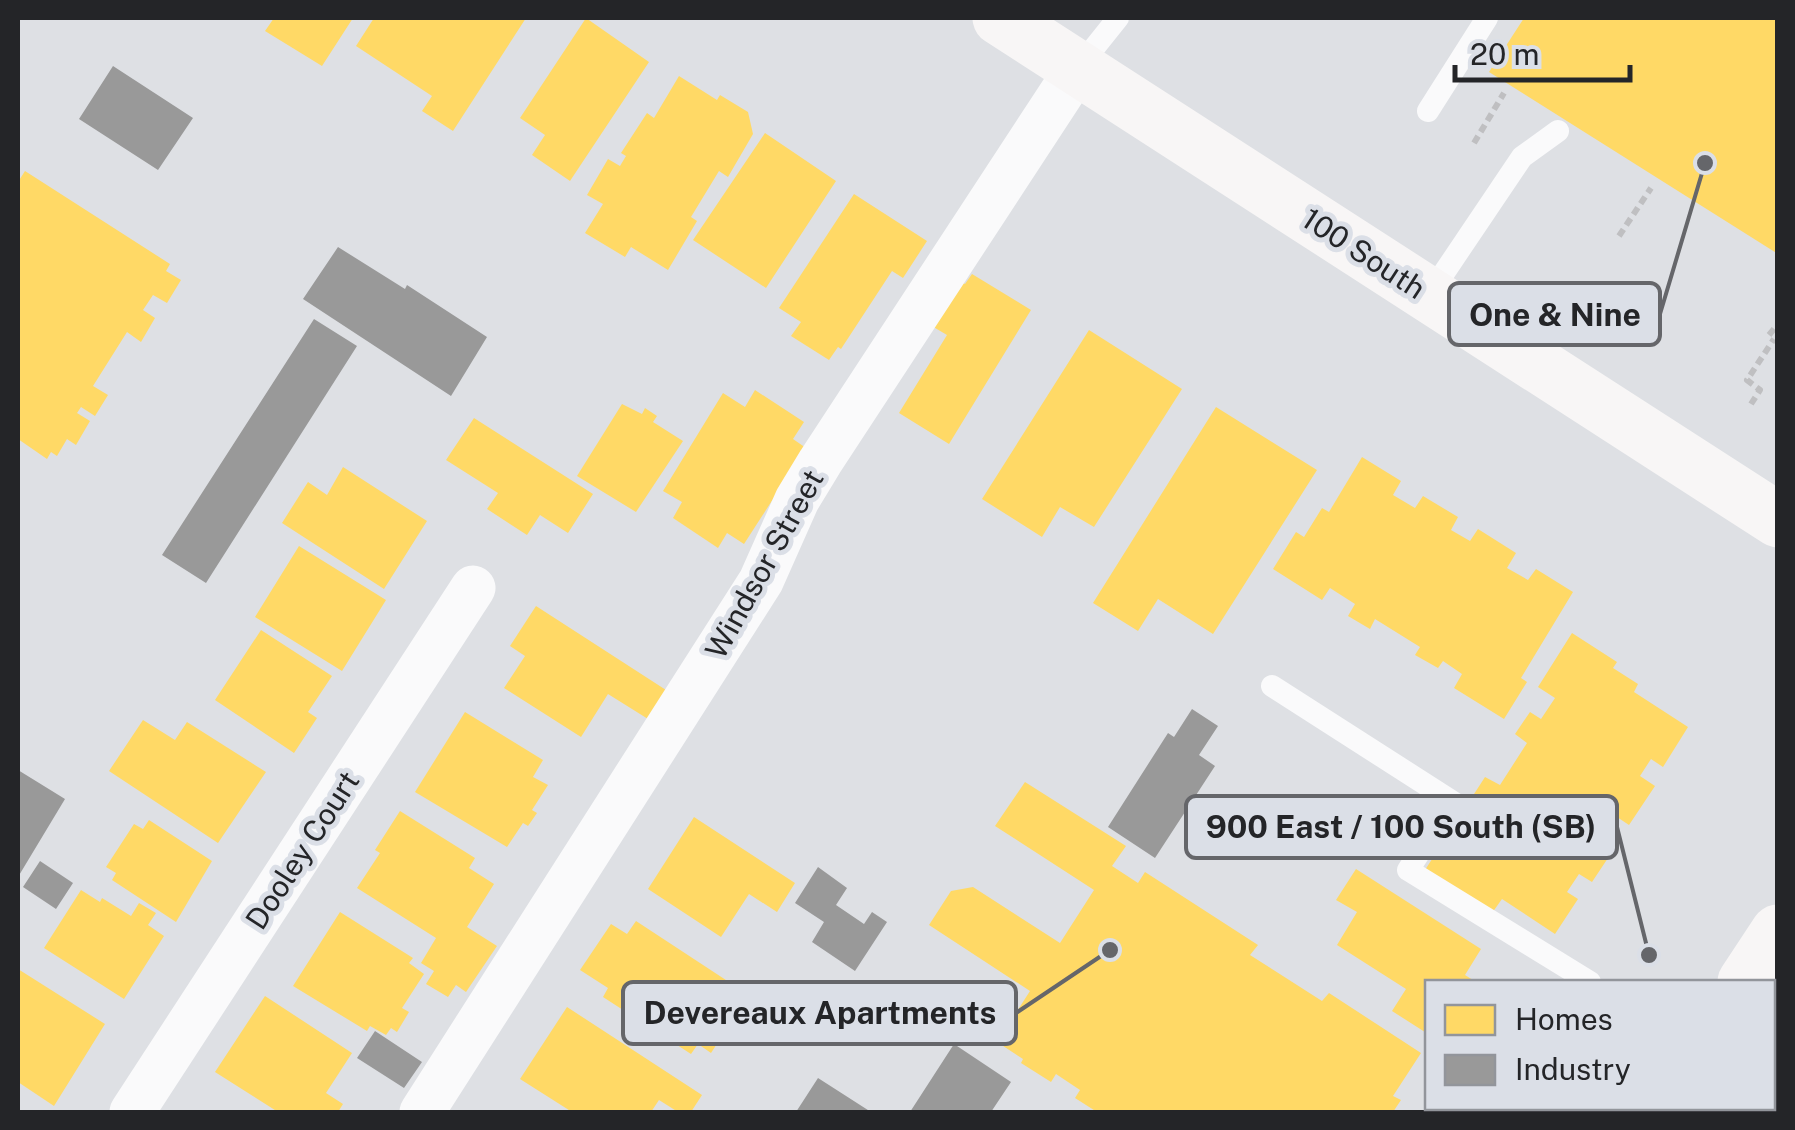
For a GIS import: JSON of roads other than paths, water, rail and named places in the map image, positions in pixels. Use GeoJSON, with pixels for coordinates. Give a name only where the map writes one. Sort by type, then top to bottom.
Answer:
{"type":"FeatureCollection","features":[{"type":"Feature","properties":{"kind":"main road","name":"100 South"},"geometry":{"type":"LineString","coordinates":[[1000,18],[1778,520]]}},
{"type":"Feature","properties":{"kind":"main road"},"geometry":{"type":"LineString","coordinates":[[1746,980],[1778,932]]}},
{"type":"Feature","properties":{"kind":"street","name":"Windsor Street"},"geometry":{"type":"LineString","coordinates":[[422,1112],[761,582],[797,500],[820,462],[1078,68]]}},
{"type":"Feature","properties":{"kind":"street","name":"Dooley Court"},"geometry":{"type":"LineString","coordinates":[[132,1112],[472,588]]}},
{"type":"Feature","properties":{"kind":"lane"},"geometry":{"type":"LineString","coordinates":[[1078,68],[1118,18]]}},
{"type":"Feature","properties":{"kind":"lane"},"geometry":{"type":"LineString","coordinates":[[1428,112],[1487,18]]}},
{"type":"Feature","properties":{"kind":"lane"},"geometry":{"type":"LineString","coordinates":[[1429,294],[1522,158],[1558,131]]}},
{"type":"Feature","properties":{"kind":"lane"},"geometry":{"type":"LineString","coordinates":[[1272,686],[1454,802],[1408,870],[1587,980]]}},
{"type":"Feature","properties":{"kind":"place","name":"One & Nine"},"geometry":{"type":"Point","coordinates":[1705,163]}},
{"type":"Feature","properties":{"kind":"place","name":"Devereaux Apartments"},"geometry":{"type":"Point","coordinates":[1110,950]}},
{"type":"Feature","properties":{"kind":"place","name":"900 East / 100 South (SB)"},"geometry":{"type":"Point","coordinates":[1649,955]}}]}
